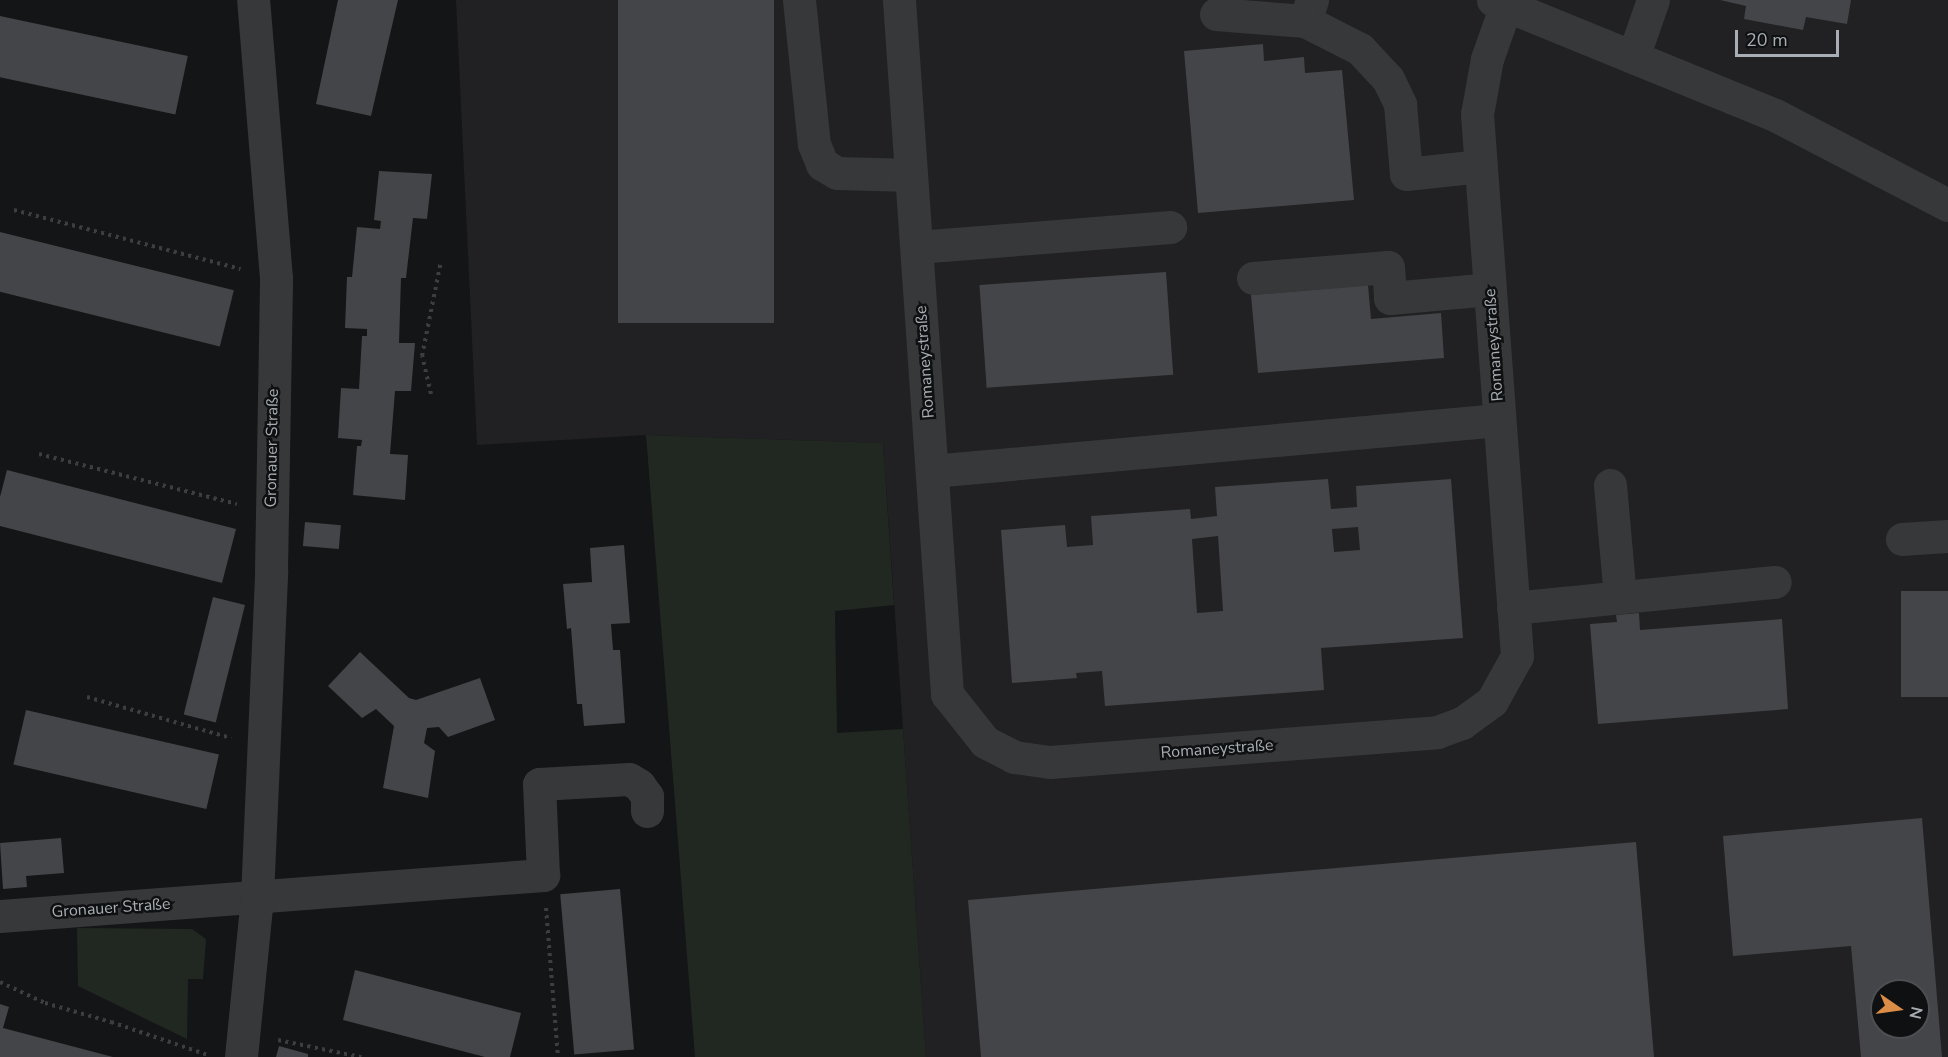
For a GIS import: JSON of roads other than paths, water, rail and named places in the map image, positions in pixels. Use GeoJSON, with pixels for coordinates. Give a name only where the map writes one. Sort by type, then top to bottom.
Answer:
{"type":"FeatureCollection","features":[{"type":"Feature","properties":{"kind":"street","name":"Gronauer Straße"},"geometry":{"type":"LineString","coordinates":[[231,1048],[257,897],[271,570],[270,512],[276,278],[253,0]]}},
{"type":"Feature","properties":{"kind":"street"},"geometry":{"type":"LineString","coordinates":[[799,0],[814,144],[822,164],[837,173],[911,175]]}},
{"type":"Feature","properties":{"kind":"street","name":"Romaneystraße"},"geometry":{"type":"LineString","coordinates":[[900,0],[947,693],[985,742],[1014,757],[1050,762],[1437,732],[1462,723],[1492,701],[1516,656],[1477,114],[1499,2],[1775,115],[1948,205]]}},
{"type":"Feature","properties":{"kind":"street"},"geometry":{"type":"LineString","coordinates":[[1634,57],[1653,0]]}},
{"type":"Feature","properties":{"kind":"street"},"geometry":{"type":"LineString","coordinates":[[1216,14],[1309,11],[1360,49],[1389,79],[1400,104],[1407,174],[1481,166]]}},
{"type":"Feature","properties":{"kind":"street"},"geometry":{"type":"LineString","coordinates":[[917,247],[1170,227]]}},
{"type":"Feature","properties":{"kind":"street"},"geometry":{"type":"LineString","coordinates":[[1253,278],[1388,267],[1390,298],[1490,290]]}},
{"type":"Feature","properties":{"kind":"street"},"geometry":{"type":"LineString","coordinates":[[932,471],[1499,420]]}},
{"type":"Feature","properties":{"kind":"street"},"geometry":{"type":"LineString","coordinates":[[1610,485],[1620,598]]}},
{"type":"Feature","properties":{"kind":"street"},"geometry":{"type":"LineString","coordinates":[[1902,540],[1948,536]]}},
{"type":"Feature","properties":{"kind":"street"},"geometry":{"type":"LineString","coordinates":[[1513,609],[1775,582]]}},
{"type":"Feature","properties":{"kind":"street","name":"Gronauer Straße"},"geometry":{"type":"LineString","coordinates":[[0,916],[543,875],[539,784],[629,779],[639,785],[647,796],[647,811]]}}]}
